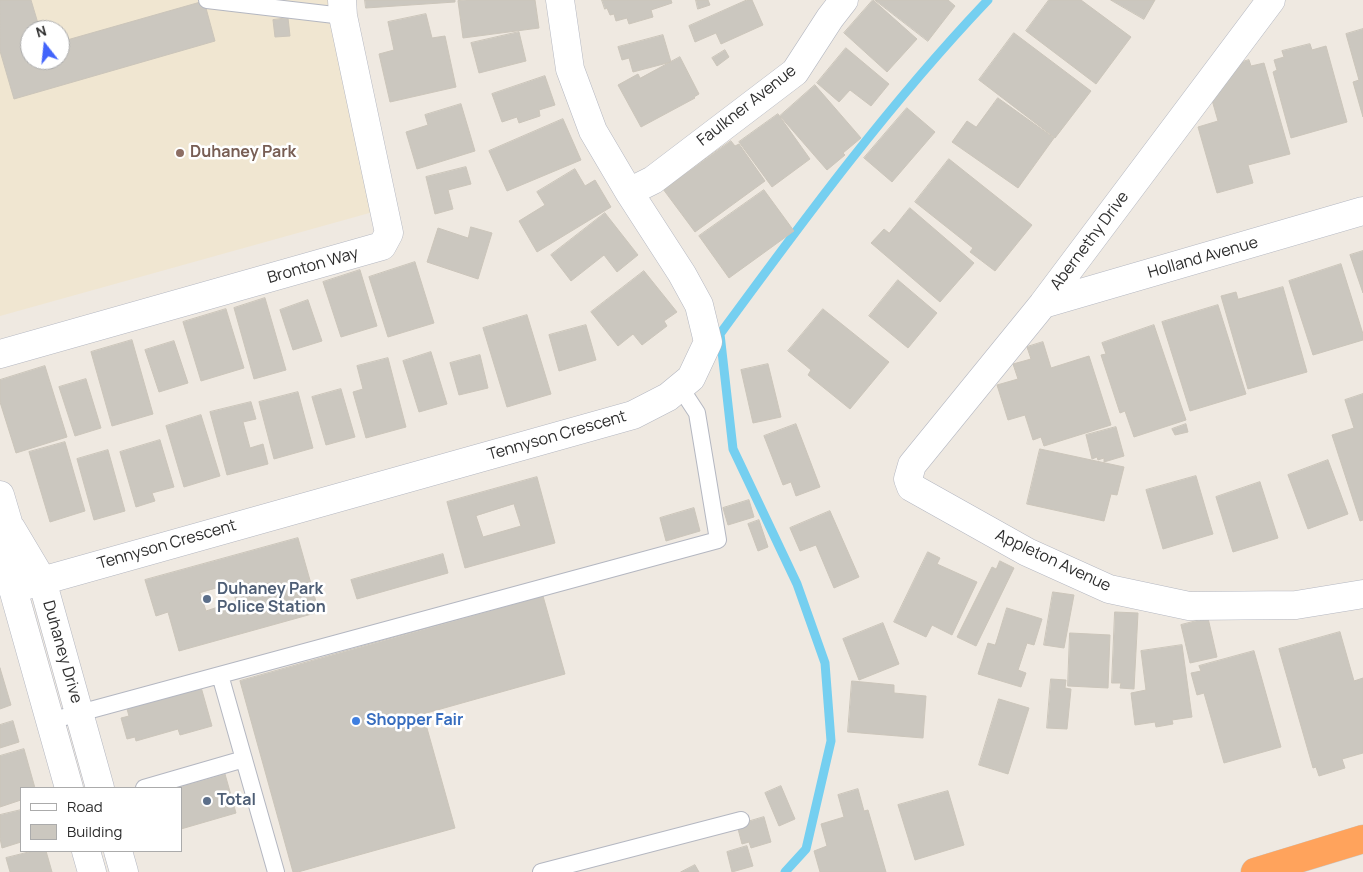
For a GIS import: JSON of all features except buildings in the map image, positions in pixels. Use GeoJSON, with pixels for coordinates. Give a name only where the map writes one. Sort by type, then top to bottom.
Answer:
{"type":"FeatureCollection","features":[{"type":"Feature","properties":{"kind":"highway"},"geometry":{"type":"LineString","coordinates":[[1255,872],[1363,839]]}},
{"type":"Feature","properties":{"kind":"street","name":"Tennyson Crescent"},"geometry":{"type":"LineString","coordinates":[[13,589],[633,415],[668,397],[691,378],[708,342],[699,305],[682,274],[593,131],[570,69],[560,0]]}},
{"type":"Feature","properties":{"kind":"street","name":"Abernethy Drive"},"geometry":{"type":"LineString","coordinates":[[908,479],[912,465],[1043,304],[1271,0]]}},
{"type":"Feature","properties":{"kind":"street","name":"Faulkner Avenue"},"geometry":{"type":"LineString","coordinates":[[630,192],[653,180],[795,72],[831,6]]}},
{"type":"Feature","properties":{"kind":"street","name":"Bronton Way"},"geometry":{"type":"LineString","coordinates":[[0,354],[382,246],[389,233],[343,8]]}},
{"type":"Feature","properties":{"kind":"street","name":"Holland Avenue"},"geometry":{"type":"LineString","coordinates":[[1043,304],[1363,211]]}},
{"type":"Feature","properties":{"kind":"street","name":"Appleton Avenue"},"geometry":{"type":"LineString","coordinates":[[908,479],[911,487],[1027,552],[1109,589],[1189,606],[1296,605],[1363,594]]}},
{"type":"Feature","properties":{"kind":"street","name":"Duhaney Drive"},"geometry":{"type":"LineString","coordinates":[[0,495],[8,522],[13,589],[69,787]]}},
{"type":"Feature","properties":{"kind":"street","name":"Duhaney Drive"},"geometry":{"type":"LineString","coordinates":[[8,522],[42,580],[100,787]]}},
{"type":"Feature","properties":{"kind":"street"},"geometry":{"type":"LineString","coordinates":[[86,852],[92,872]]}},
{"type":"Feature","properties":{"kind":"street"},"geometry":{"type":"LineString","coordinates":[[118,852],[124,872]]}},
{"type":"Feature","properties":{"kind":"lane"},"geometry":{"type":"LineString","coordinates":[[207,0],[343,8]]}},
{"type":"Feature","properties":{"kind":"lane"},"geometry":{"type":"LineString","coordinates":[[50,721],[718,540],[698,413],[680,387]]}},
{"type":"Feature","properties":{"kind":"lane"},"geometry":{"type":"LineString","coordinates":[[220,675],[276,872]]}},
{"type":"Feature","properties":{"kind":"lane"},"geometry":{"type":"LineString","coordinates":[[147,787],[244,758]]}},
{"type":"Feature","properties":{"kind":"lane"},"geometry":{"type":"LineString","coordinates":[[541,872],[741,820]]}},
{"type":"Feature","properties":{"kind":"shaded area","name":"Duhaney Park"},"geometry":{"type":"Polygon","coordinates":[[[0,0],[330,0],[373,212],[0,316],[0,0]]]}},
{"type":"Feature","properties":{"kind":"waterway"},"geometry":{"type":"LineString","coordinates":[[785,872],[806,849],[831,741],[825,663],[797,584],[733,449],[720,334],[849,162],[916,80],[988,0]]}},
{"type":"Feature","properties":{"kind":"place","name":"Duhaney Park"},"geometry":{"type":"Point","coordinates":[180,153]}},
{"type":"Feature","properties":{"kind":"place","name":"Duhaney Park Police Station"},"geometry":{"type":"Point","coordinates":[207,599]}},
{"type":"Feature","properties":{"kind":"place","name":"Shopper Fair"},"geometry":{"type":"Point","coordinates":[356,721]}},
{"type":"Feature","properties":{"kind":"place","name":"Total"},"geometry":{"type":"Point","coordinates":[207,801]}}]}
